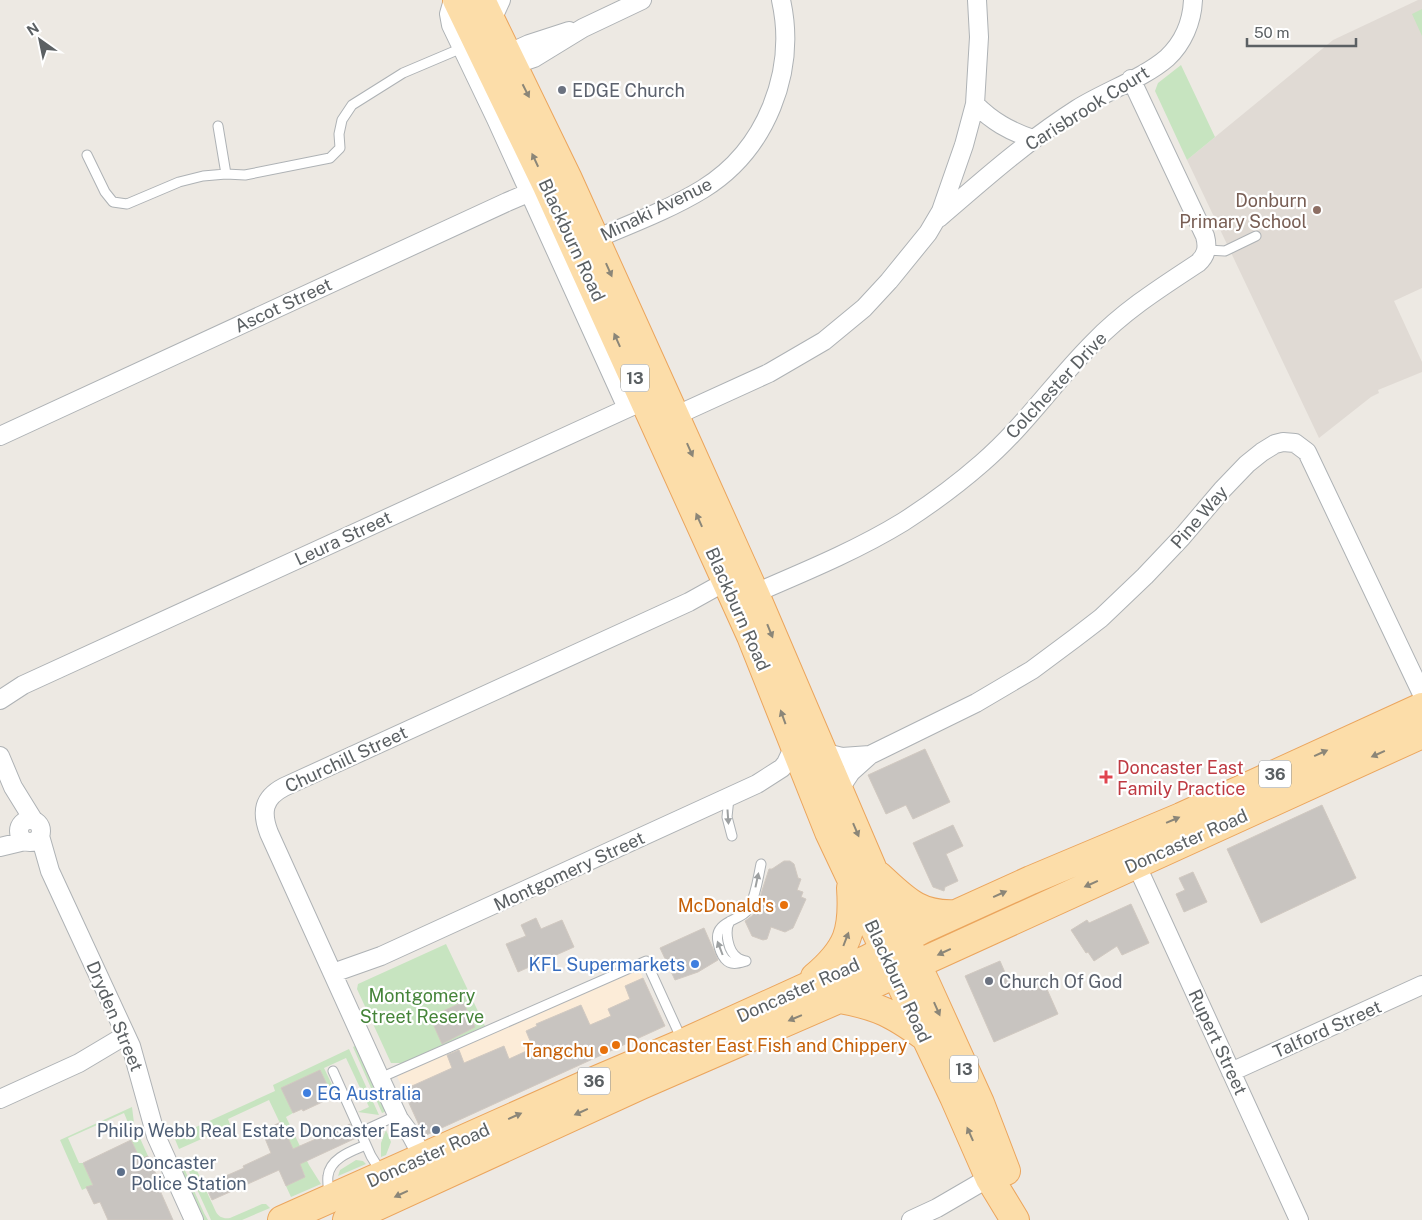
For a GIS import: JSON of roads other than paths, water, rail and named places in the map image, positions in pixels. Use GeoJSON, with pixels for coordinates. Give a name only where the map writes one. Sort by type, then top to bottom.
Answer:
{"type":"FeatureCollection","features":[{"type":"Feature","properties":{"kind":"main road","name":"Blackburn Road"},"geometry":{"type":"LineString","coordinates":[[491,7],[505,65],[548,185],[585,243],[645,400],[666,420],[808,751],[829,832],[862,874]]}},
{"type":"Feature","properties":{"kind":"main road","name":"Blackburn Road"},"geometry":{"type":"LineString","coordinates":[[454,12],[505,65]]}},
{"type":"Feature","properties":{"kind":"main road","name":"Doncaster Road"},"geometry":{"type":"LineString","coordinates":[[282,1220],[329,1188],[421,1167],[641,1085],[840,999],[900,957],[956,914],[1180,817],[1422,707]]}},
{"type":"Feature","properties":{"kind":"main road","name":"Doncaster Road"},"geometry":{"type":"LineString","coordinates":[[356,1218],[421,1167],[586,1084],[683,1043],[803,988],[900,957],[1136,864],[1422,734]]}},
{"type":"Feature","properties":{"kind":"main road","name":"Blackburn Road"},"geometry":{"type":"LineString","coordinates":[[808,751],[839,790],[862,874],[900,957],[980,1103],[997,1180],[1026,1220]]}},
{"type":"Feature","properties":{"kind":"main road"},"geometry":{"type":"LineString","coordinates":[[803,988],[828,966],[844,944],[851,924],[852,908],[862,874],[899,894],[915,906],[940,915],[956,914]]}},
{"type":"Feature","properties":{"kind":"main road","name":"Blackburn Road"},"geometry":{"type":"LineString","coordinates":[[900,957],[925,1037],[997,1180],[1015,1220]]}},
{"type":"Feature","properties":{"kind":"main road"},"geometry":{"type":"LineString","coordinates":[[840,999],[863,1003],[896,1016],[925,1037]]}},
{"type":"Feature","properties":{"kind":"street"},"geometry":{"type":"LineString","coordinates":[[453,0],[448,14],[454,12],[462,48],[548,185],[645,400]]}},
{"type":"Feature","properties":{"kind":"street"},"geometry":{"type":"LineString","coordinates":[[505,65],[518,49],[531,43],[584,28],[642,0]]}},
{"type":"Feature","properties":{"kind":"street","name":"Minaki Avenue"},"geometry":{"type":"LineString","coordinates":[[585,243],[705,188],[730,168],[750,145],[768,117],[780,81],[785,40],[781,0]]}},
{"type":"Feature","properties":{"kind":"street"},"geometry":{"type":"LineString","coordinates":[[666,420],[782,367],[834,333],[853,318],[884,286],[936,222],[964,145],[975,104],[979,45],[977,0]]}},
{"type":"Feature","properties":{"kind":"street","name":"Carisbrook Court"},"geometry":{"type":"LineString","coordinates":[[936,222],[1032,139],[1092,100],[1159,64],[1174,50],[1189,25],[1193,0]]}},
{"type":"Feature","properties":{"kind":"street"},"geometry":{"type":"LineString","coordinates":[[1131,79],[1205,236],[1206,250]]}},
{"type":"Feature","properties":{"kind":"street"},"geometry":{"type":"LineString","coordinates":[[975,104],[1002,127],[1032,139]]}},
{"type":"Feature","properties":{"kind":"street","name":"Ascot Street"},"geometry":{"type":"LineString","coordinates":[[0,436],[548,185]]}},
{"type":"Feature","properties":{"kind":"street","name":"Colchester Drive"},"geometry":{"type":"LineString","coordinates":[[738,588],[881,535],[947,492],[985,461],[1018,428],[1107,329],[1148,295],[1200,262],[1206,250]]}},
{"type":"Feature","properties":{"kind":"street","name":"Leura Street"},"geometry":{"type":"LineString","coordinates":[[0,700],[23,685],[645,400]]}},
{"type":"Feature","properties":{"kind":"street","name":"Pine Way"},"geometry":{"type":"LineString","coordinates":[[839,790],[851,772],[870,755],[976,703],[1032,670],[1076,638],[1145,576],[1247,464],[1272,446],[1284,442],[1295,443],[1307,452],[1422,694]]}},
{"type":"Feature","properties":{"kind":"street","name":"Churchill Street"},"geometry":{"type":"LineString","coordinates":[[421,1167],[411,1135],[399,1117],[380,1078],[265,824],[264,809],[271,796],[278,790],[293,783],[690,602],[738,588]]}},
{"type":"Feature","properties":{"kind":"street","name":"Leura Street"},"geometry":{"type":"LineString","coordinates":[[0,691],[23,685]]}},
{"type":"Feature","properties":{"kind":"street","name":"Pine Way"},"geometry":{"type":"LineString","coordinates":[[808,751],[851,758],[870,755]]}},
{"type":"Feature","properties":{"kind":"street","name":"Montgomery Street"},"geometry":{"type":"LineString","coordinates":[[335,978],[757,784],[774,781],[792,774],[808,751]]}},
{"type":"Feature","properties":{"kind":"street","name":"Dryden Street"},"geometry":{"type":"LineString","coordinates":[[0,756],[13,787],[27,832],[50,871],[129,1040],[156,1136],[194,1220]]}},
{"type":"Feature","properties":{"kind":"street"},"geometry":{"type":"LineString","coordinates":[[0,842],[27,832]]}},
{"type":"Feature","properties":{"kind":"street"},"geometry":{"type":"LineString","coordinates":[[0,847],[27,832]]}},
{"type":"Feature","properties":{"kind":"street","name":"Rupert Street"},"geometry":{"type":"LineString","coordinates":[[1136,864],[1299,1220]]}},
{"type":"Feature","properties":{"kind":"street","name":"Talford Street"},"geometry":{"type":"LineString","coordinates":[[1232,1072],[1422,986]]}},
{"type":"Feature","properties":{"kind":"street"},"geometry":{"type":"LineString","coordinates":[[0,1099],[129,1040]]}},
{"type":"Feature","properties":{"kind":"street"},"geometry":{"type":"LineString","coordinates":[[911,1220],[937,1208],[963,1192],[997,1180]]}},
{"type":"Feature","properties":{"kind":"lane"},"geometry":{"type":"LineString","coordinates":[[87,155],[105,192],[114,202],[127,204],[179,182],[203,176],[226,174],[245,176],[330,158],[340,148],[339,134],[342,120],[352,105],[403,73],[462,48]]}},
{"type":"Feature","properties":{"kind":"lane"},"geometry":{"type":"LineString","coordinates":[[218,126],[226,174]]}},
{"type":"Feature","properties":{"kind":"lane"},"geometry":{"type":"LineString","coordinates":[[1206,250],[1225,252],[1256,236]]}},
{"type":"Feature","properties":{"kind":"lane"},"geometry":{"type":"LineString","coordinates":[[729,798],[727,817],[732,836]]}},
{"type":"Feature","properties":{"kind":"lane"},"geometry":{"type":"LineString","coordinates":[[746,961],[737,958],[730,948],[727,934],[728,926],[731,920],[748,911],[761,864]]}},
{"type":"Feature","properties":{"kind":"lane"},"geometry":{"type":"LineString","coordinates":[[380,1078],[646,960],[683,1043]]}},
{"type":"Feature","properties":{"kind":"lane"},"geometry":{"type":"LineString","coordinates":[[333,1071],[376,1164],[388,1174]]}},
{"type":"Feature","properties":{"kind":"lane"},"geometry":{"type":"LineString","coordinates":[[361,1132],[399,1117]]}},
{"type":"Feature","properties":{"kind":"lane"},"geometry":{"type":"LineString","coordinates":[[329,1188],[332,1166],[337,1160],[366,1145]]}},
{"type":"Feature","properties":{"kind":"place","name":"EDGE Church"},"geometry":{"type":"Point","coordinates":[562,90]}},
{"type":"Feature","properties":{"kind":"place","name":"Donburn Primary School"},"geometry":{"type":"Point","coordinates":[1317,210]}},
{"type":"Feature","properties":{"kind":"place","name":"Doncaster East Family Practice"},"geometry":{"type":"Point","coordinates":[1106,777]}},
{"type":"Feature","properties":{"kind":"place","name":"McDonald's"},"geometry":{"type":"Point","coordinates":[784,905]}},
{"type":"Feature","properties":{"kind":"place","name":"KFL Supermarkets"},"geometry":{"type":"Point","coordinates":[695,964]}},
{"type":"Feature","properties":{"kind":"place","name":"Church Of God"},"geometry":{"type":"Point","coordinates":[989,981]}},
{"type":"Feature","properties":{"kind":"place","name":"Doncaster East Fish and Chippery"},"geometry":{"type":"Point","coordinates":[616,1045]}},
{"type":"Feature","properties":{"kind":"place","name":"Tangchu"},"geometry":{"type":"Point","coordinates":[604,1050]}},
{"type":"Feature","properties":{"kind":"place","name":"EG Australia"},"geometry":{"type":"Point","coordinates":[307,1093]}},
{"type":"Feature","properties":{"kind":"place","name":"Philip Webb Real Estate Doncaster East"},"geometry":{"type":"Point","coordinates":[436,1130]}},
{"type":"Feature","properties":{"kind":"place","name":"Doncaster Police Station"},"geometry":{"type":"Point","coordinates":[121,1172]}},
{"type":"Feature","properties":{"kind":"park label","name":"Montgomery Street Reserve"},"geometry":{"type":"Point","coordinates":[422,1005]}}]}
